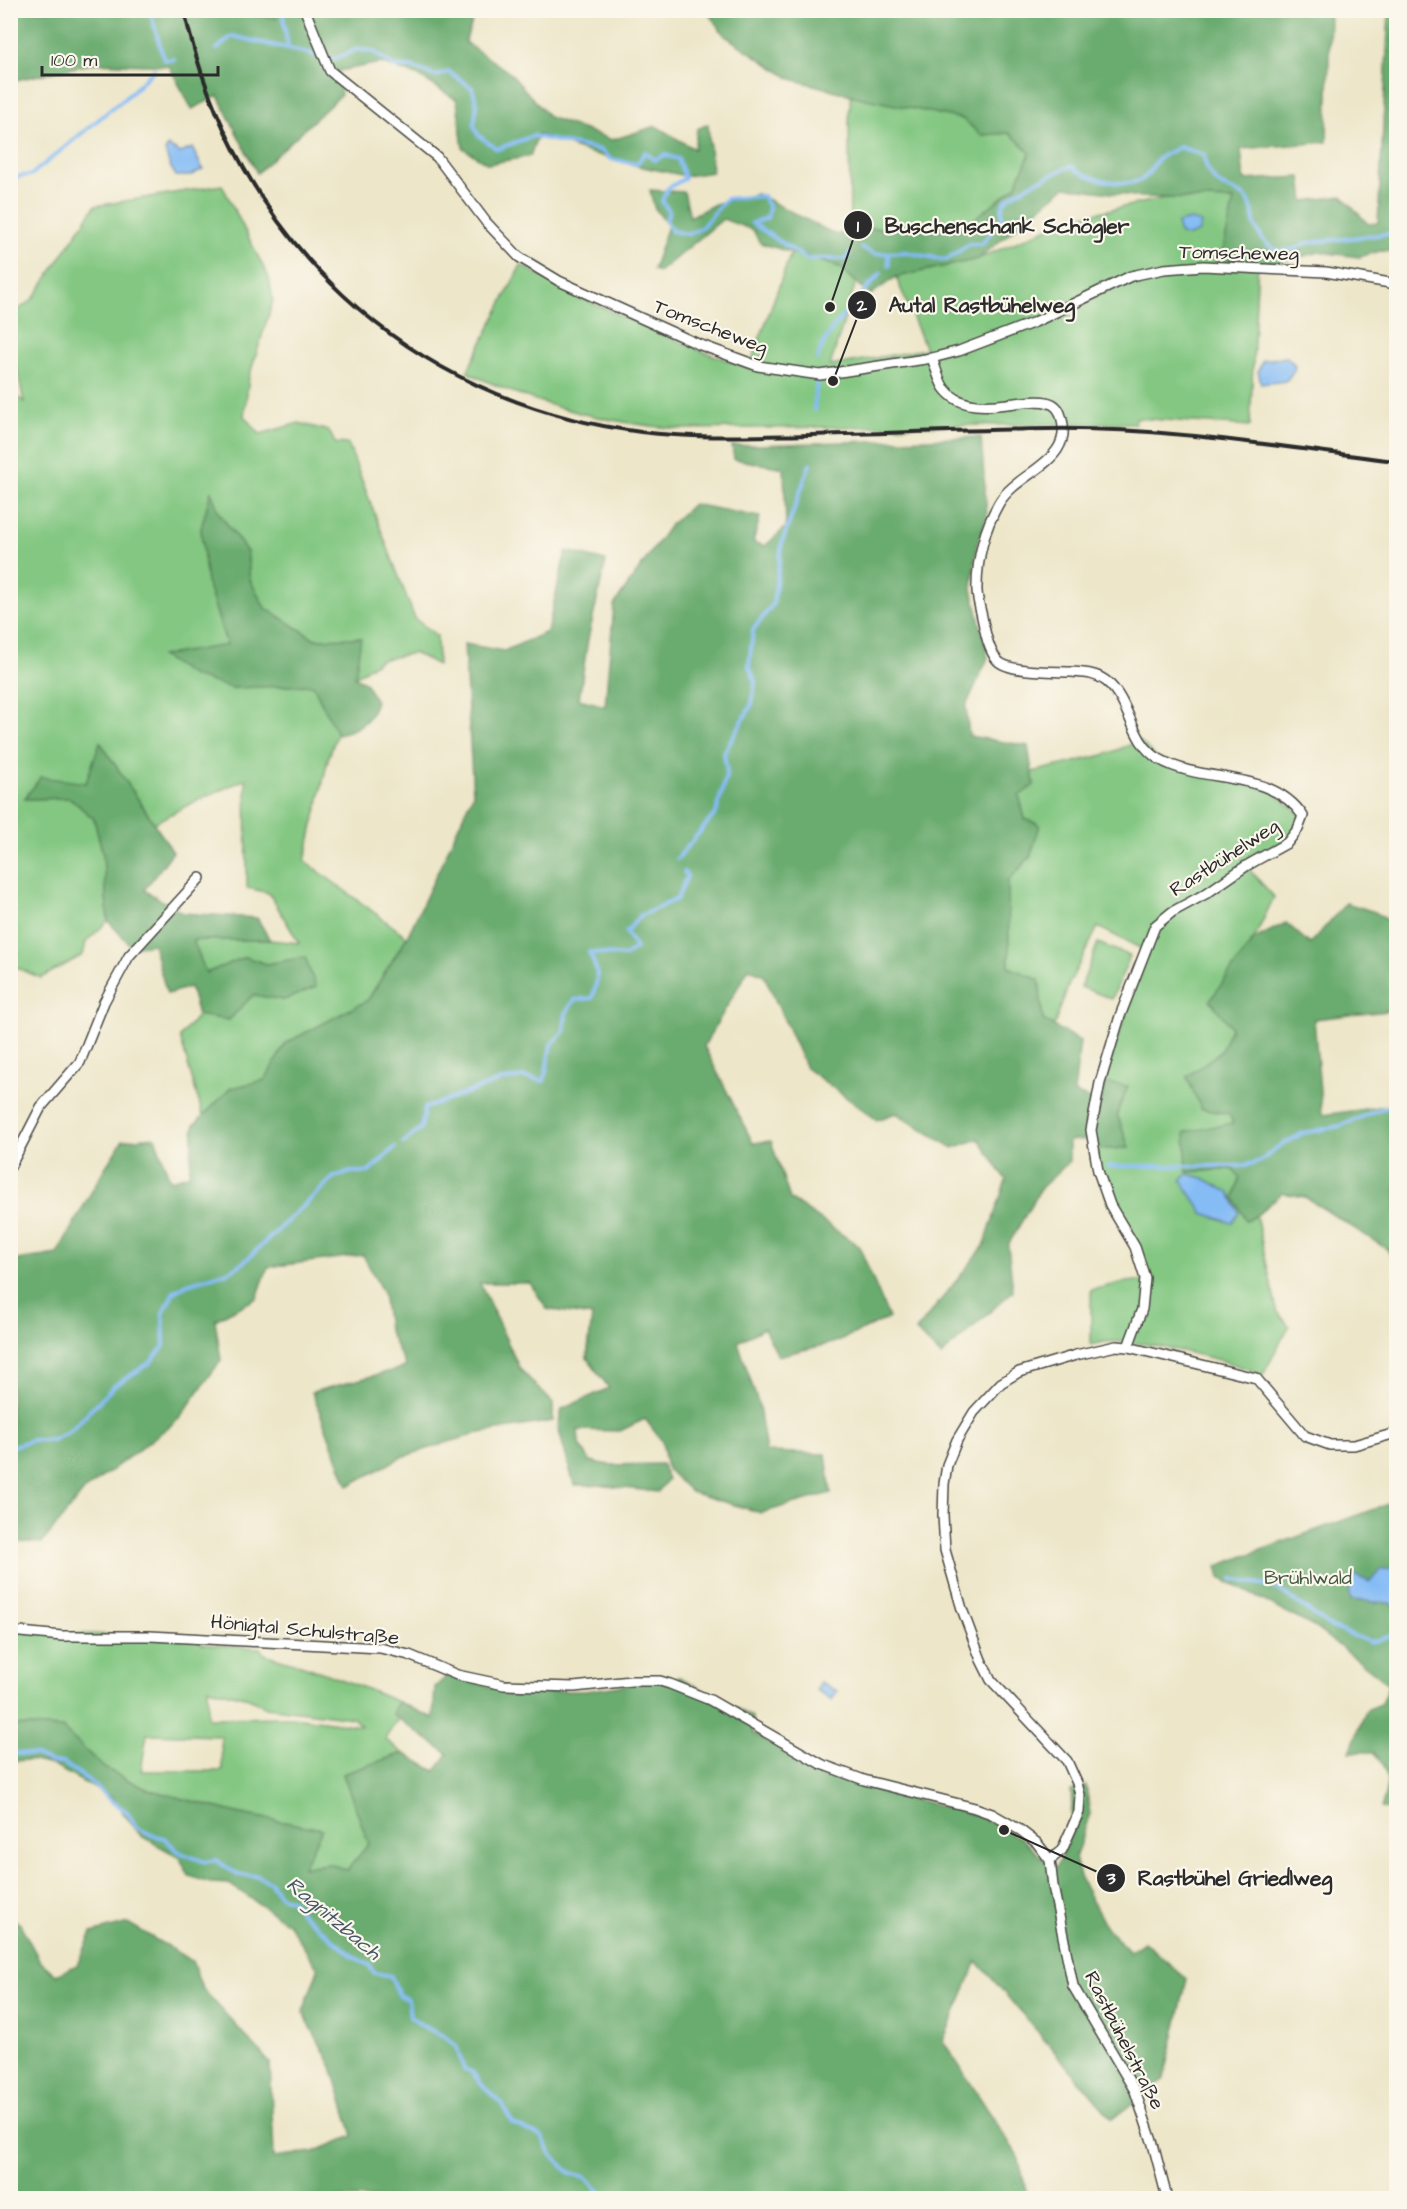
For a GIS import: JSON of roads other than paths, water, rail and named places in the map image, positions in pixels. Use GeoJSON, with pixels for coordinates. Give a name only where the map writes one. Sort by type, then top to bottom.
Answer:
{"type":"FeatureCollection","features":[{"type":"Feature","properties":{"kind":"street","name":"Tomscheweg"},"geometry":{"type":"LineString","coordinates":[[305,10],[330,71],[436,157],[486,222],[519,257],[559,281],[698,344],[758,366],[819,375],[933,358],[959,351],[1035,322],[1131,276],[1164,269],[1203,266],[1326,272],[1396,284]]}},
{"type":"Feature","properties":{"kind":"street","name":"Rastbühelweg"},"geometry":{"type":"LineString","coordinates":[[933,358],[944,388],[953,397],[965,403],[988,406],[1039,400],[1049,401],[1057,407],[1061,416],[1060,447],[1043,466],[1010,489],[995,513],[982,548],[976,587],[984,630],[998,661],[1012,669],[1090,673],[1102,678],[1113,686],[1140,741],[1157,758],[1183,770],[1245,780],[1293,802],[1303,816],[1298,829],[1287,843],[1172,912],[1155,926],[1120,1016],[1100,1083],[1091,1130],[1098,1171],[1110,1205],[1136,1247],[1145,1278],[1142,1309],[1128,1347]]}},
{"type":"Feature","properties":{"kind":"street"},"geometry":{"type":"LineString","coordinates":[[10,1167],[41,1107],[80,1062],[104,1002],[129,956],[200,878]]}},
{"type":"Feature","properties":{"kind":"street"},"geometry":{"type":"LineString","coordinates":[[1050,1860],[1062,1850],[1079,1812],[1080,1794],[1077,1784],[1067,1761],[991,1680],[962,1609],[945,1550],[943,1515],[947,1465],[957,1440],[974,1412],[1001,1383],[1019,1372],[1116,1346],[1256,1378],[1305,1436],[1330,1445],[1354,1445],[1396,1433]]}},
{"type":"Feature","properties":{"kind":"street","name":"Hönigtal Schulstraße"},"geometry":{"type":"LineString","coordinates":[[10,1631],[62,1636],[150,1636],[380,1648],[409,1655],[457,1675],[504,1685],[574,1687],[631,1681],[660,1681],[710,1700],[808,1757],[849,1776],[992,1814],[1010,1823],[1037,1843],[1050,1860]]}},
{"type":"Feature","properties":{"kind":"street","name":"Rastbühelstraße"},"geometry":{"type":"LineString","coordinates":[[1050,1860],[1073,1986],[1135,2091],[1154,2144],[1167,2199]]}},
{"type":"Feature","properties":{"kind":"water"},"geometry":{"type":"Polygon","coordinates":[[[168,146],[180,153],[192,148],[203,169],[190,176],[176,176],[165,151],[168,146]]]}},
{"type":"Feature","properties":{"kind":"water"},"geometry":{"type":"Polygon","coordinates":[[[1191,220],[1201,223],[1199,232],[1189,236],[1180,234],[1177,223],[1191,220]]]}},
{"type":"Feature","properties":{"kind":"water"},"geometry":{"type":"Polygon","coordinates":[[[1287,357],[1295,365],[1294,371],[1286,381],[1261,384],[1258,371],[1263,360],[1287,357]]]}},
{"type":"Feature","properties":{"kind":"water"},"geometry":{"type":"Polygon","coordinates":[[[1188,1174],[1203,1178],[1230,1193],[1239,1213],[1232,1223],[1203,1213],[1181,1180],[1188,1174]]]}},
{"type":"Feature","properties":{"kind":"water"},"geometry":{"type":"Polygon","coordinates":[[[1395,1568],[1396,1607],[1391,1603],[1351,1600],[1349,1586],[1354,1575],[1370,1582],[1380,1570],[1395,1568]]]}},
{"type":"Feature","properties":{"kind":"water"},"geometry":{"type":"Polygon","coordinates":[[[820,1682],[837,1691],[832,1700],[816,1690],[820,1682]]]}},
{"type":"Feature","properties":{"kind":"waterway"},"geometry":{"type":"LineString","coordinates":[[150,10],[164,60],[174,59]]}},
{"type":"Feature","properties":{"kind":"waterway"},"geometry":{"type":"LineString","coordinates":[[282,10],[288,48]]}},
{"type":"Feature","properties":{"kind":"waterway"},"geometry":{"type":"LineString","coordinates":[[217,49],[232,36],[334,59],[358,49],[374,52],[395,67],[411,67],[436,76],[449,72],[472,88],[477,104],[474,125],[478,135],[497,149],[533,136],[600,150],[611,159],[637,164],[645,152],[655,160],[665,155],[678,159],[685,178],[667,189],[662,201],[669,211],[666,220],[672,231],[689,234],[701,228],[726,199],[763,196],[769,208],[767,218],[752,223],[806,259],[846,259],[850,253]]}},
{"type":"Feature","properties":{"kind":"waterway"},"geometry":{"type":"LineString","coordinates":[[10,181],[20,176],[31,175],[132,92],[154,70]]}},
{"type":"Feature","properties":{"kind":"waterway"},"geometry":{"type":"LineString","coordinates":[[862,248],[875,254],[905,252],[946,260],[969,244],[982,244],[1002,218],[1006,200],[1018,191],[1071,166],[1086,175],[1106,181],[1117,183],[1137,181],[1146,176],[1158,159],[1179,147],[1204,155],[1207,168],[1215,180],[1247,199],[1251,205],[1259,234],[1264,241],[1276,249],[1282,251],[1297,248],[1306,243],[1396,233]]}},
{"type":"Feature","properties":{"kind":"waterway"},"geometry":{"type":"LineString","coordinates":[[888,253],[889,266]]}},
{"type":"Feature","properties":{"kind":"waterway"},"geometry":{"type":"LineString","coordinates":[[818,359],[821,349],[835,326],[881,273]]}},
{"type":"Feature","properties":{"kind":"waterway"},"geometry":{"type":"LineString","coordinates":[[814,410],[817,379]]}},
{"type":"Feature","properties":{"kind":"waterway"},"geometry":{"type":"LineString","coordinates":[[677,859],[716,813],[727,772],[724,753],[752,704],[755,681],[749,666],[753,630],[773,604],[782,543],[810,464]]}},
{"type":"Feature","properties":{"kind":"waterway"},"geometry":{"type":"LineString","coordinates":[[403,1143],[421,1128],[425,1108],[503,1080],[523,1077],[544,1081],[551,1045],[564,1031],[566,1013],[574,1000],[592,998],[597,975],[589,952],[625,956],[636,948],[626,932],[640,916],[677,899],[687,876],[684,872]]}},
{"type":"Feature","properties":{"kind":"waterway"},"geometry":{"type":"LineString","coordinates":[[1109,1166],[1242,1166],[1261,1161],[1276,1148],[1303,1133],[1340,1126],[1380,1109],[1396,1106]]}},
{"type":"Feature","properties":{"kind":"waterway"},"geometry":{"type":"LineString","coordinates":[[10,1447],[32,1440],[53,1440],[70,1431],[114,1386],[151,1362],[164,1346],[163,1313],[174,1292],[187,1284],[228,1272],[244,1262],[334,1177],[351,1172],[369,1172],[395,1147]]}},
{"type":"Feature","properties":{"kind":"waterway"},"geometry":{"type":"LineString","coordinates":[[1232,1579],[1266,1585],[1281,1591],[1331,1627],[1370,1642],[1396,1635]]}},
{"type":"Feature","properties":{"kind":"waterway","name":"Ragnitzbach"},"geometry":{"type":"LineString","coordinates":[[10,1753],[35,1755],[52,1763],[63,1763],[91,1782],[127,1812],[137,1828],[164,1838],[179,1852],[205,1862],[216,1860],[238,1875],[258,1876],[270,1882],[280,1896],[293,1901],[300,1912],[354,1957],[369,1965],[374,1973],[391,1976],[399,1995],[408,2000],[410,2017],[444,2036],[456,2046],[464,2069],[472,2072],[502,2104],[512,2123],[542,2137],[552,2155],[570,2173],[586,2177],[605,2198]]}},
{"type":"Feature","properties":{"kind":"railway"},"geometry":{"type":"LineString","coordinates":[[184,10],[209,93],[244,168],[289,236],[344,296],[407,346],[478,386],[556,415],[662,434],[748,436],[1092,429],[1223,439],[1396,461]]}},
{"type":"Feature","properties":{"kind":"place","name":"Buschenschank Schögler"},"geometry":{"type":"Point","coordinates":[830,307]}},
{"type":"Feature","properties":{"kind":"place","name":"Autal Rastbühelweg"},"geometry":{"type":"Point","coordinates":[833,381]}},
{"type":"Feature","properties":{"kind":"place","name":"Rastbühel Griedlweg"},"geometry":{"type":"Point","coordinates":[1004,1830]}},
{"type":"Feature","properties":{"kind":"park label","name":"Brühlwald"},"geometry":{"type":"Point","coordinates":[1308,1577]}}]}
